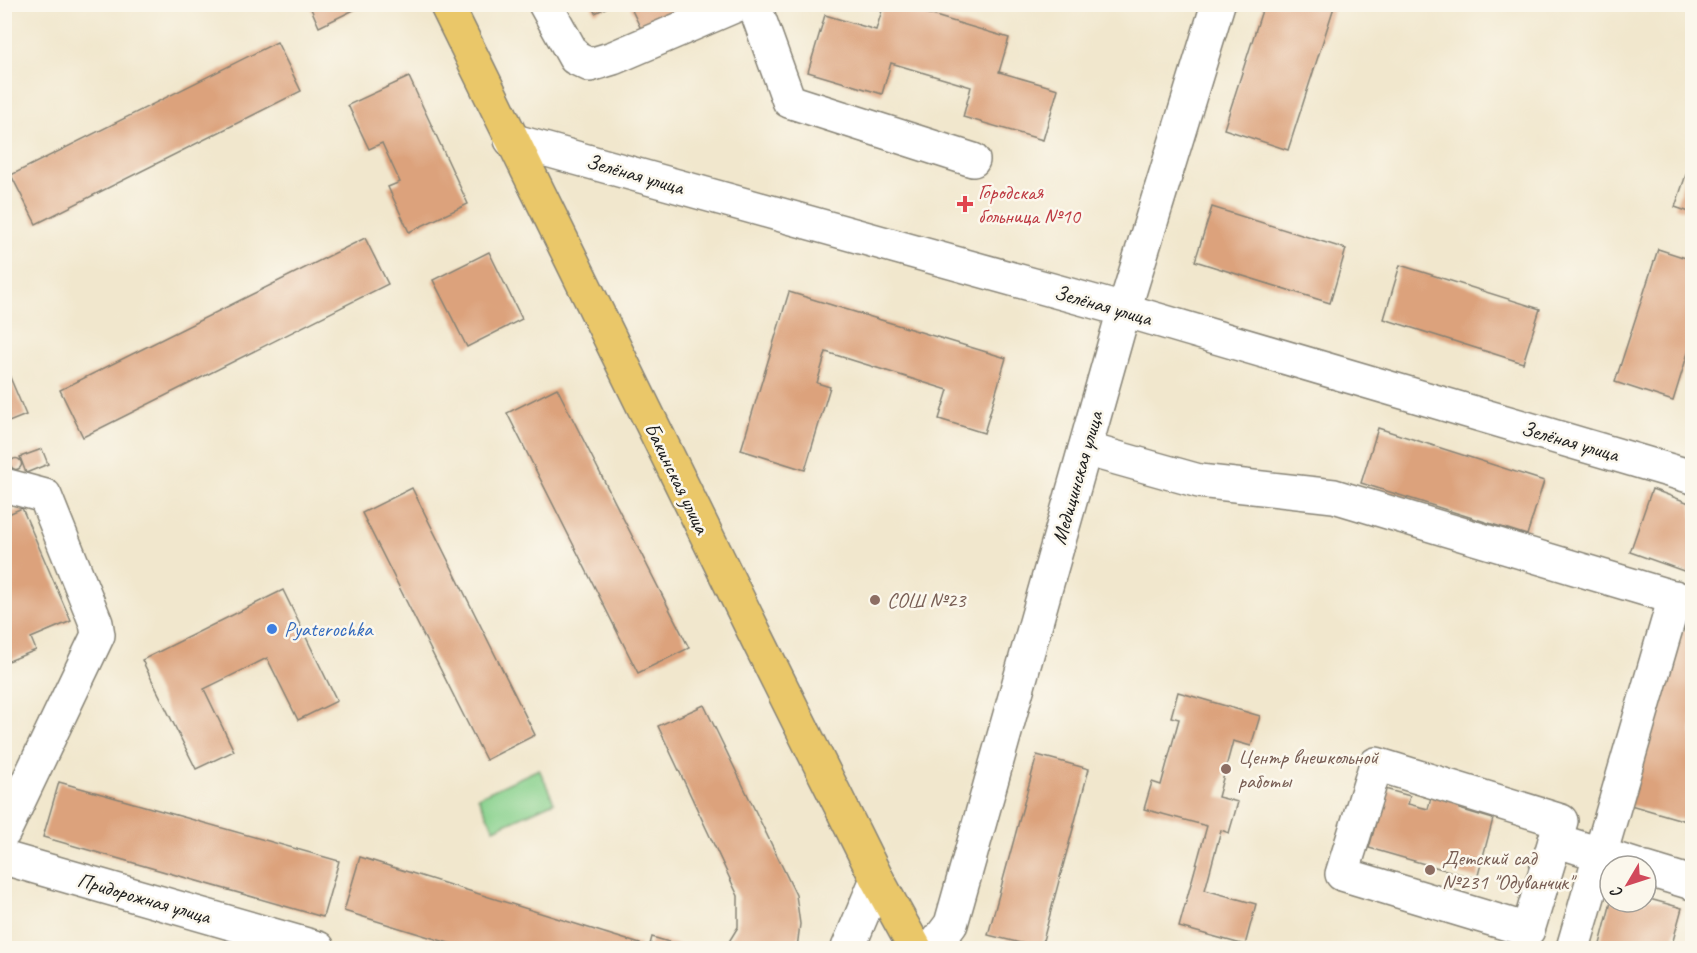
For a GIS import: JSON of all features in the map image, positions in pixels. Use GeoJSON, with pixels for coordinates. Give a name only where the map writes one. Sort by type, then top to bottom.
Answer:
{"type":"FeatureCollection","features":[{"type":"Feature","properties":{"kind":"main road","name":"Бакинская улица"},"geometry":{"type":"LineString","coordinates":[[446,4],[877,879],[915,948]]}},
{"type":"Feature","properties":{"kind":"street"},"geometry":{"type":"LineString","coordinates":[[545,4],[575,58],[590,65],[613,58],[739,4]]}},
{"type":"Feature","properties":{"kind":"street"},"geometry":{"type":"LineString","coordinates":[[754,4],[789,101],[973,160]]}},
{"type":"Feature","properties":{"kind":"street","name":"Медицинская улица"},"geometry":{"type":"LineString","coordinates":[[933,948],[951,924],[1124,310],[1218,4]]}},
{"type":"Feature","properties":{"kind":"street","name":"Зелёная улица"},"geometry":{"type":"LineString","coordinates":[[511,140],[1124,310],[1692,477]]}},
{"type":"Feature","properties":{"kind":"street"},"geometry":{"type":"LineString","coordinates":[[1085,449],[1198,481],[1334,496],[1684,600],[1601,854]]}},
{"type":"Feature","properties":{"kind":"street"},"geometry":{"type":"LineString","coordinates":[[4,485],[45,496],[96,623],[98,635],[4,832]]}},
{"type":"Feature","properties":{"kind":"street"},"geometry":{"type":"LineString","coordinates":[[1376,764],[1561,821],[1555,840],[1528,930],[1342,874],[1376,764]]}},
{"type":"Feature","properties":{"kind":"street"},"geometry":{"type":"LineString","coordinates":[[1555,840],[1598,854]]}},
{"type":"Feature","properties":{"kind":"street","name":"Придорожная улица"},"geometry":{"type":"LineString","coordinates":[[4,858],[318,948]]}},
{"type":"Feature","properties":{"kind":"street"},"geometry":{"type":"LineString","coordinates":[[1573,948],[1598,865]]}},
{"type":"Feature","properties":{"kind":"street"},"geometry":{"type":"LineString","coordinates":[[1658,873],[1692,883]]}},
{"type":"Feature","properties":{"kind":"street"},"geometry":{"type":"LineString","coordinates":[[848,948],[877,879]]}},
{"type":"Feature","properties":{"kind":"green space"},"geometry":{"type":"Polygon","coordinates":[[[539,769],[554,802],[494,829],[478,797],[539,769]]]}},
{"type":"Feature","properties":{"kind":"building"},"geometry":{"type":"Polygon","coordinates":[[[309,4],[366,4],[319,27],[309,4]]]}},
{"type":"Feature","properties":{"kind":"building"},"geometry":{"type":"Polygon","coordinates":[[[591,4],[614,4],[595,13],[591,4]]]}},
{"type":"Feature","properties":{"kind":"building"},"geometry":{"type":"Polygon","coordinates":[[[629,4],[696,4],[642,31],[629,4]]]}},
{"type":"Feature","properties":{"kind":"building"},"geometry":{"type":"Polygon","coordinates":[[[884,4],[895,4],[1009,38],[999,72],[1058,89],[1043,140],[963,117],[971,87],[891,63],[882,94],[808,72],[825,15],[876,30],[884,4]]]}},
{"type":"Feature","properties":{"kind":"building"},"geometry":{"type":"Polygon","coordinates":[[[1264,4],[1335,4],[1288,150],[1224,129],[1264,4]]]}},
{"type":"Feature","properties":{"kind":"building"},"geometry":{"type":"Polygon","coordinates":[[[277,42],[301,91],[36,224],[11,175],[277,42]]]}},
{"type":"Feature","properties":{"kind":"building"},"geometry":{"type":"Polygon","coordinates":[[[409,77],[468,204],[409,232],[388,187],[400,182],[382,143],[369,149],[348,105],[409,77]]]}},
{"type":"Feature","properties":{"kind":"building"},"geometry":{"type":"Polygon","coordinates":[[[1692,157],[1692,213],[1675,207],[1692,157]]]}},
{"type":"Feature","properties":{"kind":"building"},"geometry":{"type":"Polygon","coordinates":[[[1212,207],[1346,249],[1330,303],[1195,261],[1212,207]]]}},
{"type":"Feature","properties":{"kind":"building"},"geometry":{"type":"Polygon","coordinates":[[[365,238],[388,284],[83,437],[60,390],[365,238]]]}},
{"type":"Feature","properties":{"kind":"building"},"geometry":{"type":"Polygon","coordinates":[[[1658,249],[1692,260],[1692,340],[1673,401],[1615,382],[1658,249]]]}},
{"type":"Feature","properties":{"kind":"building"},"geometry":{"type":"Polygon","coordinates":[[[489,252],[522,319],[467,347],[433,280],[489,252]]]}},
{"type":"Feature","properties":{"kind":"building"},"geometry":{"type":"Polygon","coordinates":[[[1400,265],[1540,309],[1523,363],[1384,319],[1400,265]]]}},
{"type":"Feature","properties":{"kind":"building"},"geometry":{"type":"Polygon","coordinates":[[[789,292],[1006,358],[984,433],[939,419],[948,390],[826,352],[817,383],[830,387],[805,470],[741,450],[789,292]]]}},
{"type":"Feature","properties":{"kind":"building"},"geometry":{"type":"Polygon","coordinates":[[[4,363],[26,415],[4,424],[4,363]]]}},
{"type":"Feature","properties":{"kind":"building"},"geometry":{"type":"Polygon","coordinates":[[[557,388],[689,648],[638,673],[507,413],[557,388]]]}},
{"type":"Feature","properties":{"kind":"building"},"geometry":{"type":"Polygon","coordinates":[[[1378,428],[1544,481],[1527,535],[1361,483],[1378,428]]]}},
{"type":"Feature","properties":{"kind":"building"},"geometry":{"type":"Polygon","coordinates":[[[42,449],[48,464],[26,473],[20,457],[42,449]]]}},
{"type":"Feature","properties":{"kind":"building"},"geometry":{"type":"Polygon","coordinates":[[[16,458],[22,464],[16,470],[10,464],[16,458]]]}},
{"type":"Feature","properties":{"kind":"building"},"geometry":{"type":"Polygon","coordinates":[[[412,488],[535,735],[486,760],[362,513],[412,488]]]}},
{"type":"Feature","properties":{"kind":"building"},"geometry":{"type":"Polygon","coordinates":[[[1652,489],[1692,504],[1692,574],[1630,552],[1652,489]]]}},
{"type":"Feature","properties":{"kind":"building"},"geometry":{"type":"Polygon","coordinates":[[[22,508],[71,621],[31,638],[36,650],[4,663],[4,516],[22,508]]]}},
{"type":"Feature","properties":{"kind":"building"},"geometry":{"type":"Polygon","coordinates":[[[283,590],[337,701],[298,720],[267,658],[204,689],[234,751],[196,769],[142,660],[283,590]]]}},
{"type":"Feature","properties":{"kind":"building"},"geometry":{"type":"Polygon","coordinates":[[[1678,628],[1692,632],[1692,798],[1686,821],[1627,804],[1678,628]]]}},
{"type":"Feature","properties":{"kind":"building"},"geometry":{"type":"Polygon","coordinates":[[[1178,692],[1260,716],[1251,746],[1233,741],[1218,797],[1238,802],[1229,833],[1221,830],[1205,890],[1256,904],[1245,945],[1179,927],[1207,826],[1144,809],[1152,782],[1161,785],[1179,719],[1171,717],[1178,692]]]}},
{"type":"Feature","properties":{"kind":"building"},"geometry":{"type":"Polygon","coordinates":[[[704,705],[796,895],[800,924],[797,948],[725,948],[738,927],[738,896],[658,726],[704,705]]]}},
{"type":"Feature","properties":{"kind":"building"},"geometry":{"type":"Polygon","coordinates":[[[1037,755],[1089,769],[1041,948],[988,935],[1037,755]]]}},
{"type":"Feature","properties":{"kind":"building"},"geometry":{"type":"Polygon","coordinates":[[[59,782],[339,861],[323,917],[43,837],[59,782]]]}},
{"type":"Feature","properties":{"kind":"building"},"geometry":{"type":"Polygon","coordinates":[[[1385,789],[1410,796],[1408,804],[1428,809],[1432,794],[1460,802],[1459,809],[1493,819],[1477,879],[1369,848],[1385,789]]]}},
{"type":"Feature","properties":{"kind":"building"},"geometry":{"type":"Polygon","coordinates":[[[360,857],[640,944],[638,948],[465,948],[344,911],[360,857]]]}},
{"type":"Feature","properties":{"kind":"building"},"geometry":{"type":"Polygon","coordinates":[[[1658,901],[1682,908],[1671,948],[1599,948],[1608,914],[1658,914],[1658,901]]]}},
{"type":"Feature","properties":{"kind":"building"},"geometry":{"type":"Polygon","coordinates":[[[652,937],[689,948],[649,948],[652,937]]]}},
{"type":"Feature","properties":{"kind":"place","name":"Городская больница №10"},"geometry":{"type":"Point","coordinates":[965,204]}},
{"type":"Feature","properties":{"kind":"place","name":"СОШ №23"},"geometry":{"type":"Point","coordinates":[875,600]}},
{"type":"Feature","properties":{"kind":"place","name":"Pyaterochka"},"geometry":{"type":"Point","coordinates":[272,629]}},
{"type":"Feature","properties":{"kind":"place","name":"Центр внешкольной работы"},"geometry":{"type":"Point","coordinates":[1226,769]}},
{"type":"Feature","properties":{"kind":"place","name":"Детский сад №231 \"Одуванчик\""},"geometry":{"type":"Point","coordinates":[1430,870]}}]}
